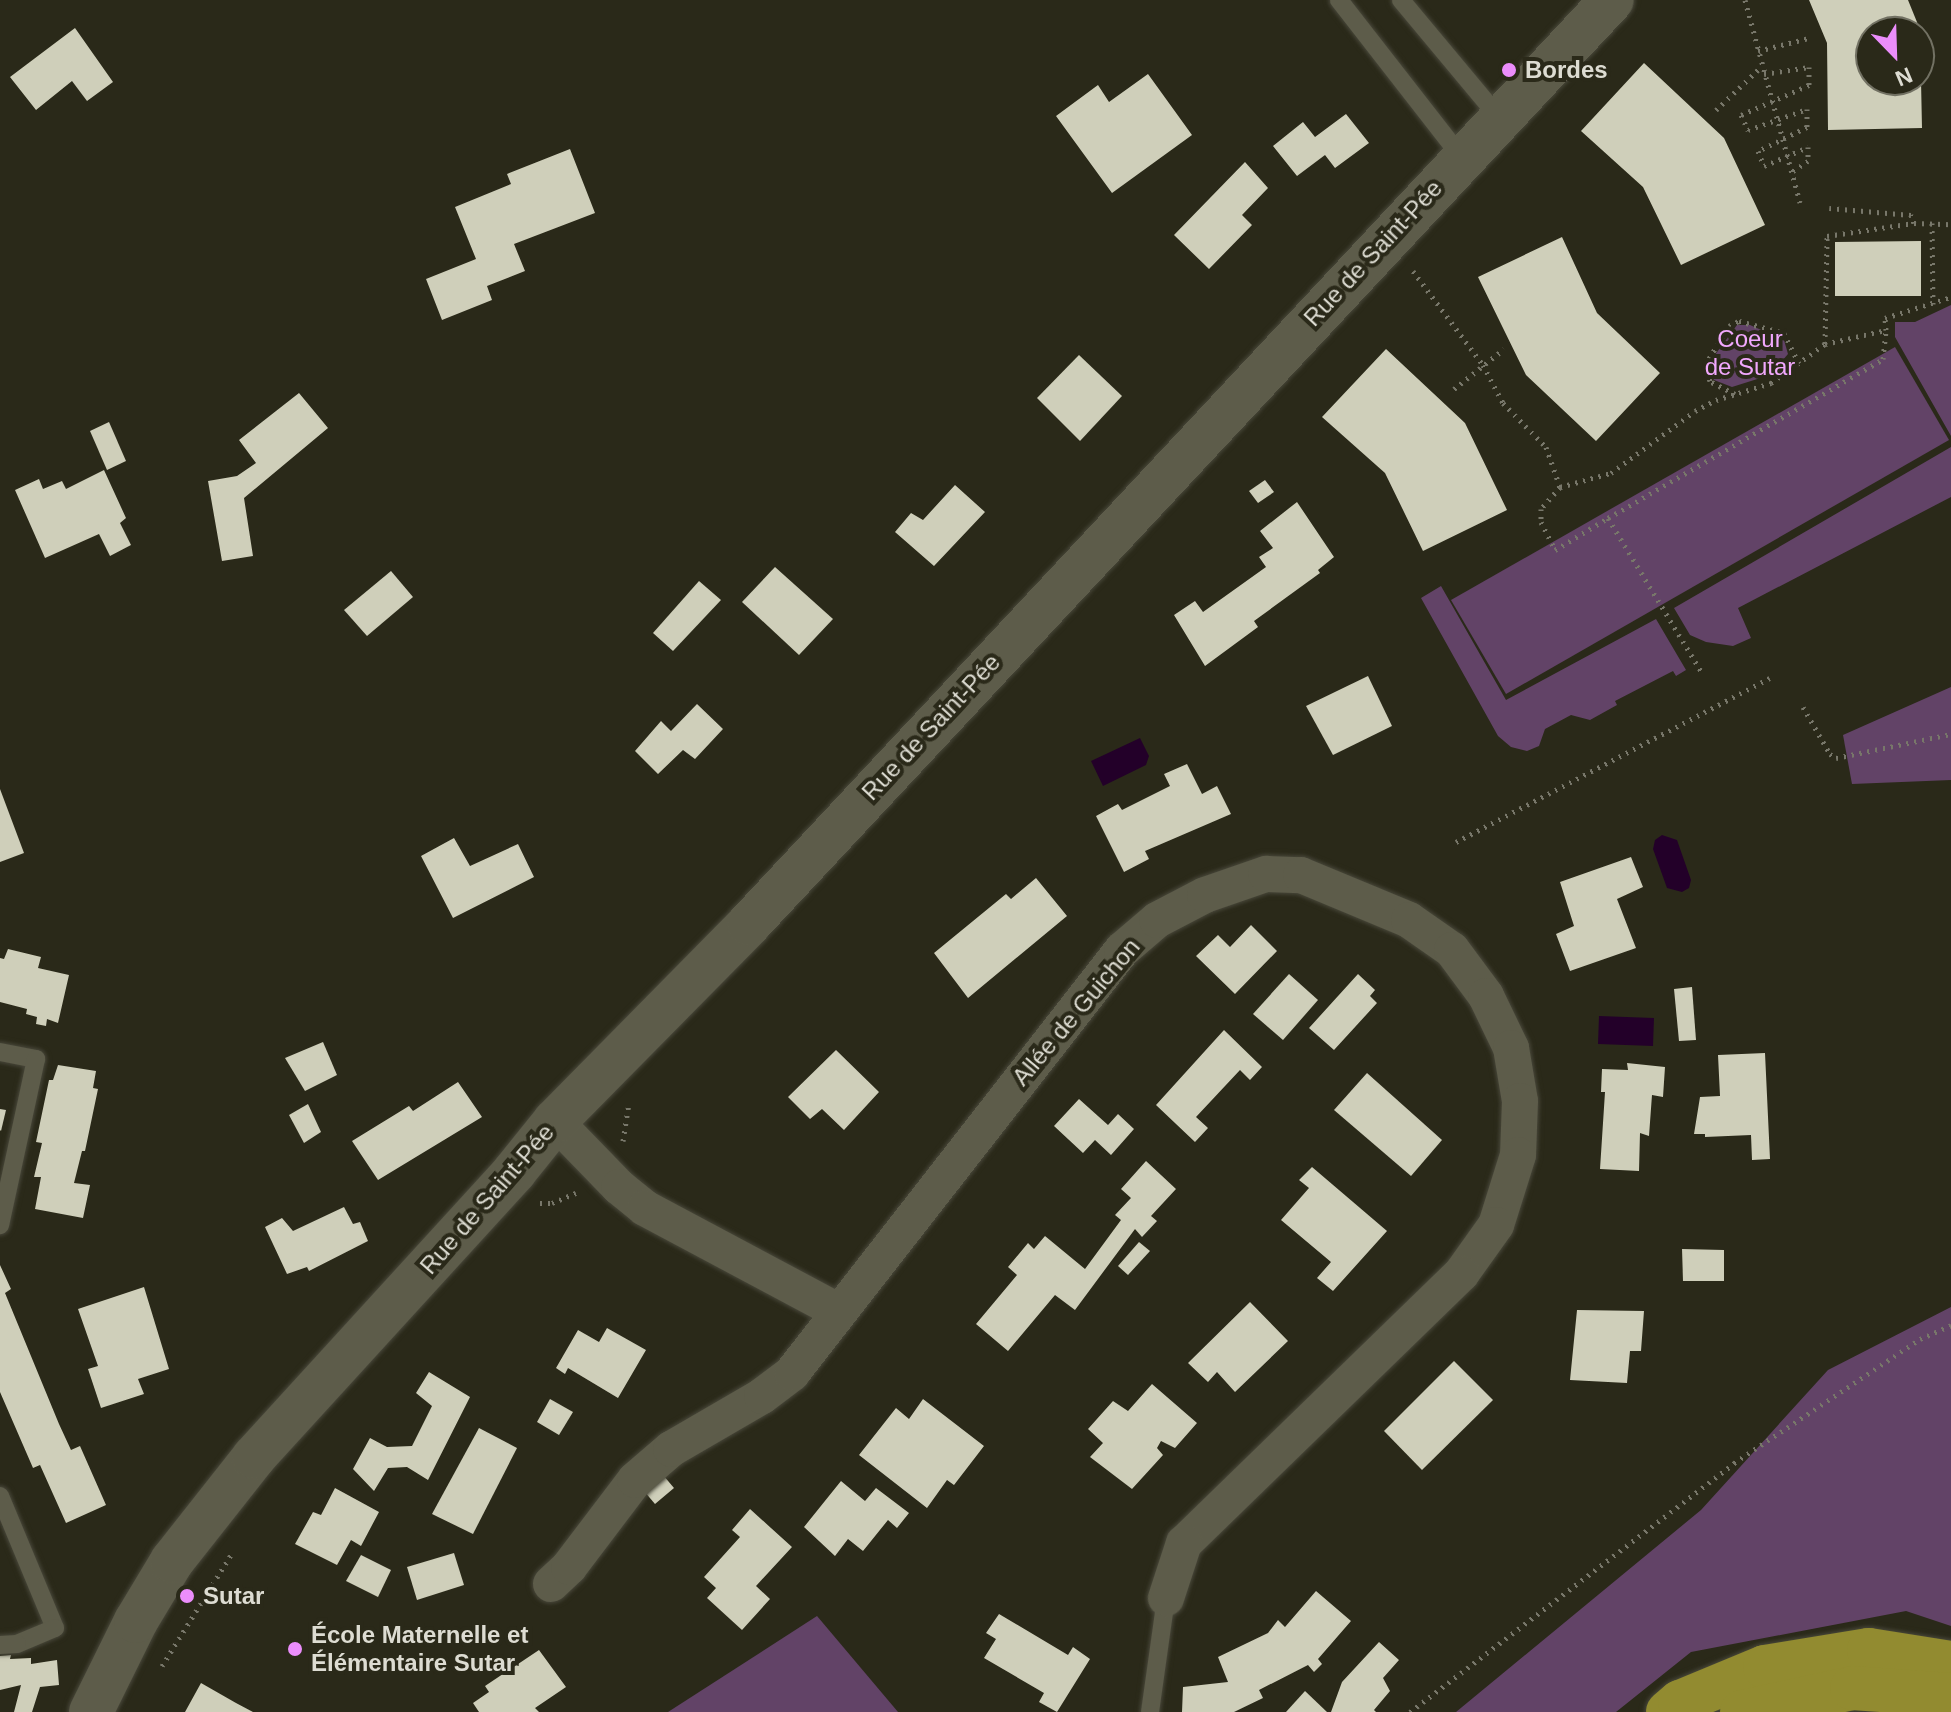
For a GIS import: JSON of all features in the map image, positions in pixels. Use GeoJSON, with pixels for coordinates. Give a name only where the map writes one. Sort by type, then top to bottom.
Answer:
{"type":"FeatureCollection","features":[{"type":"Feature","properties":{"kind":"highway"},"geometry":{"type":"LineString","coordinates":[[1668,1712],[1680,1702],[1780,1665],[1869,1650],[1951,1663]]}},
{"type":"Feature","properties":{"kind":"highway"},"geometry":{"type":"LineString","coordinates":[[1742,1712],[1852,1688],[1951,1695]]}},
{"type":"Feature","properties":{"kind":"main road","name":"Rue de Saint-Pée"},"geometry":{"type":"LineString","coordinates":[[91,1712],[136,1621],[172,1561],[254,1457],[514,1172],[555,1121],[749,924],[1612,0]]}},
{"type":"Feature","properties":{"kind":"street","name":"Allée de Guichon"},"geometry":{"type":"LineString","coordinates":[[551,1584],[569,1567],[635,1480],[671,1449],[762,1396],[792,1373],[1122,950],[1157,920],[1205,895],[1266,874],[1301,875],[1409,920],[1452,950],[1486,996],[1511,1048],[1520,1101],[1518,1155],[1496,1225],[1461,1274],[1184,1543],[1166,1598]]}},
{"type":"Feature","properties":{"kind":"street"},"geometry":{"type":"LineString","coordinates":[[555,1121],[619,1187],[645,1208],[838,1311]]}},
{"type":"Feature","properties":{"kind":"lane"},"geometry":{"type":"LineString","coordinates":[[1339,0],[1462,158]]}},
{"type":"Feature","properties":{"kind":"lane"},"geometry":{"type":"LineString","coordinates":[[1401,0],[1500,119]]}},
{"type":"Feature","properties":{"kind":"lane"},"geometry":{"type":"LineString","coordinates":[[0,1052],[36,1059],[0,1225]]}},
{"type":"Feature","properties":{"kind":"lane"},"geometry":{"type":"LineString","coordinates":[[0,1496],[55,1628],[17,1644],[0,1645]]}},
{"type":"Feature","properties":{"kind":"lane"},"geometry":{"type":"LineString","coordinates":[[1150,1712],[1166,1598]]}},
{"type":"Feature","properties":{"kind":"path"},"geometry":{"type":"LineString","coordinates":[[1745,0],[1800,203]]}},
{"type":"Feature","properties":{"kind":"path"},"geometry":{"type":"LineString","coordinates":[[1758,51],[1809,38]]}},
{"type":"Feature","properties":{"kind":"path"},"geometry":{"type":"LineString","coordinates":[[1716,110],[1762,66]]}},
{"type":"Feature","properties":{"kind":"path"},"geometry":{"type":"LineString","coordinates":[[1764,74],[1809,67],[1809,85],[1741,115],[1748,130],[1807,109],[1807,127],[1758,151],[1764,166],[1808,147],[1808,161],[1790,173]]}},
{"type":"Feature","properties":{"kind":"path"},"geometry":{"type":"LineString","coordinates":[[1829,208],[1911,215],[1914,223]]}},
{"type":"Feature","properties":{"kind":"path"},"geometry":{"type":"LineString","coordinates":[[1825,344],[1827,236],[1914,223],[1951,224]]}},
{"type":"Feature","properties":{"kind":"path"},"geometry":{"type":"LineString","coordinates":[[1932,223],[1933,304]]}},
{"type":"Feature","properties":{"kind":"path"},"geometry":{"type":"LineString","coordinates":[[1409,267],[1483,365],[1503,403],[1546,447],[1560,487]]}},
{"type":"Feature","properties":{"kind":"path"},"geometry":{"type":"LineString","coordinates":[[1886,330],[1825,344],[1771,383],[1695,411],[1611,473],[1560,487],[1541,509],[1541,522],[1555,550],[1883,359],[1886,330],[1885,318],[1951,297]]}},
{"type":"Feature","properties":{"kind":"path"},"geometry":{"type":"LineString","coordinates":[[1737,394],[1710,381],[1705,365],[1729,326],[1739,321],[1784,333],[1799,364]]}},
{"type":"Feature","properties":{"kind":"path"},"geometry":{"type":"LineString","coordinates":[[1454,389],[1504,349]]}},
{"type":"Feature","properties":{"kind":"path"},"geometry":{"type":"LineString","coordinates":[[1608,518],[1701,671]]}},
{"type":"Feature","properties":{"kind":"path"},"geometry":{"type":"LineString","coordinates":[[1456,842],[1770,678]]}},
{"type":"Feature","properties":{"kind":"path"},"geometry":{"type":"LineString","coordinates":[[1803,707],[1830,754],[1836,758],[1951,734]]}},
{"type":"Feature","properties":{"kind":"path"},"geometry":{"type":"LineString","coordinates":[[1410,1712],[1734,1463],[1920,1339],[1951,1325]]}},
{"type":"Feature","properties":{"kind":"green space"},"geometry":{"type":"Polygon","coordinates":[[[1951,305],[1951,436],[1895,337],[1895,322],[1915,322],[1951,305]]]}},
{"type":"Feature","properties":{"kind":"green space","name":"Coeur de Sutar"},"geometry":{"type":"Polygon","coordinates":[[[1737,325],[1750,325],[1784,340],[1788,354],[1770,375],[1732,387],[1714,380],[1708,371],[1709,363],[1737,325]]]}},
{"type":"Feature","properties":{"kind":"green space"},"geometry":{"type":"Polygon","coordinates":[[[1895,347],[1949,440],[1506,694],[1451,600],[1895,347]]]}},
{"type":"Feature","properties":{"kind":"green space"},"geometry":{"type":"Polygon","coordinates":[[[1951,447],[1951,497],[1738,608],[1751,638],[1733,646],[1706,642],[1690,635],[1674,608],[1951,447]]]}},
{"type":"Feature","properties":{"kind":"green space"},"geometry":{"type":"Polygon","coordinates":[[[1441,586],[1506,700],[1656,619],[1686,670],[1676,676],[1673,671],[1615,701],[1617,705],[1590,720],[1571,715],[1545,729],[1539,746],[1527,751],[1511,747],[1498,736],[1421,598],[1441,586]]]}},
{"type":"Feature","properties":{"kind":"green space"},"geometry":{"type":"Polygon","coordinates":[[[1951,687],[1951,780],[1852,784],[1843,735],[1951,687]]]}},
{"type":"Feature","properties":{"kind":"green space"},"geometry":{"type":"Polygon","coordinates":[[[1951,1307],[1951,1626],[1906,1611],[1691,1652],[1616,1712],[1456,1712],[1701,1510],[1828,1370],[1951,1307]]]}},
{"type":"Feature","properties":{"kind":"green space"},"geometry":{"type":"Polygon","coordinates":[[[817,1616],[898,1712],[668,1712],[817,1616]]]}},
{"type":"Feature","properties":{"kind":"shaded area"},"geometry":{"type":"Polygon","coordinates":[[[1140,738],[1149,756],[1146,765],[1103,786],[1091,761],[1140,738]]]}},
{"type":"Feature","properties":{"kind":"shaded area"},"geometry":{"type":"Polygon","coordinates":[[[1662,835],[1677,840],[1691,880],[1689,888],[1682,892],[1667,888],[1653,849],[1655,840],[1662,835]]]}},
{"type":"Feature","properties":{"kind":"shaded area"},"geometry":{"type":"Polygon","coordinates":[[[1599,1016],[1654,1018],[1653,1046],[1598,1044],[1599,1016]]]}},
{"type":"Feature","properties":{"kind":"building"},"geometry":{"type":"Polygon","coordinates":[[[1809,0],[1908,0],[1914,16],[1855,16],[1855,96],[1921,96],[1922,128],[1828,130],[1827,43],[1809,0]]]}},
{"type":"Feature","properties":{"kind":"building"},"geometry":{"type":"Polygon","coordinates":[[[75,28],[113,82],[87,101],[72,81],[36,110],[10,77],[75,28]]]}},
{"type":"Feature","properties":{"kind":"building"},"geometry":{"type":"Polygon","coordinates":[[[1644,63],[1724,138],[1765,225],[1681,265],[1643,187],[1581,131],[1644,63]]]}},
{"type":"Feature","properties":{"kind":"building"},"geometry":{"type":"Polygon","coordinates":[[[1148,74],[1192,135],[1112,193],[1056,116],[1098,85],[1109,102],[1148,74]]]}},
{"type":"Feature","properties":{"kind":"building"},"geometry":{"type":"Polygon","coordinates":[[[1346,114],[1369,143],[1335,168],[1325,155],[1297,176],[1273,146],[1303,122],[1315,137],[1346,114]]]}},
{"type":"Feature","properties":{"kind":"building"},"geometry":{"type":"Polygon","coordinates":[[[570,149],[595,213],[514,244],[525,271],[487,286],[492,300],[442,320],[426,279],[476,259],[455,207],[511,184],[507,174],[570,149]]]}},
{"type":"Feature","properties":{"kind":"building"},"geometry":{"type":"Polygon","coordinates":[[[1245,162],[1268,188],[1242,215],[1252,225],[1209,269],[1174,235],[1245,162]]]}},
{"type":"Feature","properties":{"kind":"building"},"geometry":{"type":"Polygon","coordinates":[[[1562,237],[1597,313],[1660,373],[1596,441],[1526,375],[1478,277],[1562,237]]]}},
{"type":"Feature","properties":{"kind":"building"},"geometry":{"type":"Polygon","coordinates":[[[1921,241],[1921,296],[1835,296],[1835,242],[1921,241]]]}},
{"type":"Feature","properties":{"kind":"building"},"geometry":{"type":"Polygon","coordinates":[[[1386,349],[1465,423],[1507,510],[1423,551],[1385,473],[1322,417],[1386,349]]]}},
{"type":"Feature","properties":{"kind":"building"},"geometry":{"type":"Polygon","coordinates":[[[1079,355],[1122,396],[1080,441],[1037,398],[1079,355]]]}},
{"type":"Feature","properties":{"kind":"building"},"geometry":{"type":"Polygon","coordinates":[[[299,393],[328,428],[244,498],[253,556],[222,561],[208,481],[237,476],[256,463],[239,440],[299,393]]]}},
{"type":"Feature","properties":{"kind":"building"},"geometry":{"type":"Polygon","coordinates":[[[109,422],[126,461],[107,470],[90,431],[109,422]]]}},
{"type":"Feature","properties":{"kind":"building"},"geometry":{"type":"Polygon","coordinates":[[[104,470],[126,518],[120,523],[131,545],[110,556],[99,534],[45,558],[15,490],[39,479],[43,489],[62,481],[66,489],[104,470]]]}},
{"type":"Feature","properties":{"kind":"building"},"geometry":{"type":"Polygon","coordinates":[[[1265,480],[1274,492],[1258,503],[1249,491],[1265,480]]]}},
{"type":"Feature","properties":{"kind":"building"},"geometry":{"type":"Polygon","coordinates":[[[955,485],[985,512],[934,566],[895,532],[911,513],[923,520],[955,485]]]}},
{"type":"Feature","properties":{"kind":"building"},"geometry":{"type":"Polygon","coordinates":[[[1297,502],[1334,557],[1318,570],[1320,573],[1254,621],[1258,627],[1205,666],[1174,615],[1195,601],[1203,612],[1266,567],[1259,557],[1273,548],[1260,531],[1297,502]]]}},
{"type":"Feature","properties":{"kind":"building"},"geometry":{"type":"Polygon","coordinates":[[[775,567],[833,619],[799,655],[742,602],[775,567]]]}},
{"type":"Feature","properties":{"kind":"building"},"geometry":{"type":"Polygon","coordinates":[[[391,571],[413,597],[367,636],[344,610],[391,571]]]}},
{"type":"Feature","properties":{"kind":"building"},"geometry":{"type":"Polygon","coordinates":[[[699,581],[721,600],[673,651],[653,633],[699,581]]]}},
{"type":"Feature","properties":{"kind":"building"},"geometry":{"type":"Polygon","coordinates":[[[1368,676],[1392,726],[1333,755],[1306,706],[1368,676]]]}},
{"type":"Feature","properties":{"kind":"building"},"geometry":{"type":"Polygon","coordinates":[[[697,704],[723,729],[695,759],[683,750],[658,774],[635,751],[661,721],[671,731],[697,704]]]}},
{"type":"Feature","properties":{"kind":"building"},"geometry":{"type":"Polygon","coordinates":[[[1187,764],[1202,794],[1217,786],[1231,814],[1145,851],[1149,859],[1124,872],[1096,816],[1118,804],[1122,810],[1170,786],[1164,774],[1187,764]]]}},
{"type":"Feature","properties":{"kind":"building"},"geometry":{"type":"Polygon","coordinates":[[[0,789],[24,853],[0,862],[0,789]]]}},
{"type":"Feature","properties":{"kind":"building"},"geometry":{"type":"Polygon","coordinates":[[[454,838],[470,866],[518,844],[534,877],[453,918],[421,856],[454,838]]]}},
{"type":"Feature","properties":{"kind":"building"},"geometry":{"type":"Polygon","coordinates":[[[1631,857],[1643,887],[1617,899],[1636,948],[1570,971],[1556,934],[1574,926],[1560,882],[1631,857]]]}},
{"type":"Feature","properties":{"kind":"building"},"geometry":{"type":"Polygon","coordinates":[[[1036,878],[1067,916],[968,998],[934,953],[1006,894],[1011,899],[1036,878]]]}},
{"type":"Feature","properties":{"kind":"building"},"geometry":{"type":"Polygon","coordinates":[[[1251,925],[1277,951],[1235,994],[1196,956],[1218,935],[1230,947],[1251,925]]]}},
{"type":"Feature","properties":{"kind":"building"},"geometry":{"type":"Polygon","coordinates":[[[8,949],[41,957],[38,968],[69,975],[58,1023],[47,1019],[46,1026],[36,1024],[37,1017],[26,1014],[27,1009],[0,1002],[0,958],[4,959],[8,949]]]}},
{"type":"Feature","properties":{"kind":"building"},"geometry":{"type":"Polygon","coordinates":[[[1289,974],[1318,1000],[1283,1040],[1253,1014],[1289,974]]]}},
{"type":"Feature","properties":{"kind":"building"},"geometry":{"type":"Polygon","coordinates":[[[1358,974],[1375,990],[1370,996],[1377,1003],[1334,1050],[1309,1028],[1358,974]]]}},
{"type":"Feature","properties":{"kind":"building"},"geometry":{"type":"Polygon","coordinates":[[[1692,987],[1696,1040],[1679,1041],[1674,989],[1692,987]]]}},
{"type":"Feature","properties":{"kind":"building"},"geometry":{"type":"Polygon","coordinates":[[[1224,1030],[1262,1067],[1250,1080],[1240,1070],[1196,1117],[1208,1128],[1195,1142],[1156,1105],[1224,1030]]]}},
{"type":"Feature","properties":{"kind":"building"},"geometry":{"type":"Polygon","coordinates":[[[323,1042],[337,1075],[305,1091],[285,1058],[323,1042]]]}},
{"type":"Feature","properties":{"kind":"building"},"geometry":{"type":"Polygon","coordinates":[[[836,1050],[879,1092],[844,1130],[822,1109],[810,1119],[788,1097],[836,1050]]]}},
{"type":"Feature","properties":{"kind":"building"},"geometry":{"type":"Polygon","coordinates":[[[1765,1053],[1770,1159],[1752,1160],[1751,1135],[1705,1137],[1705,1134],[1694,1134],[1700,1097],[1720,1096],[1718,1055],[1765,1053]]]}},
{"type":"Feature","properties":{"kind":"building"},"geometry":{"type":"Polygon","coordinates":[[[1627,1063],[1665,1067],[1663,1097],[1652,1095],[1649,1136],[1640,1133],[1639,1171],[1600,1169],[1605,1092],[1601,1092],[1602,1069],[1628,1070],[1627,1063]]]}},
{"type":"Feature","properties":{"kind":"building"},"geometry":{"type":"Polygon","coordinates":[[[58,1065],[96,1071],[93,1088],[98,1089],[85,1151],[82,1151],[74,1183],[90,1185],[83,1218],[35,1209],[41,1177],[34,1177],[42,1143],[36,1142],[49,1080],[53,1080],[58,1065]]]}},
{"type":"Feature","properties":{"kind":"building"},"geometry":{"type":"Polygon","coordinates":[[[1367,1073],[1442,1140],[1411,1176],[1334,1110],[1367,1073]]]}},
{"type":"Feature","properties":{"kind":"building"},"geometry":{"type":"Polygon","coordinates":[[[458,1082],[482,1117],[378,1180],[352,1141],[409,1106],[413,1111],[458,1082]]]}},
{"type":"Feature","properties":{"kind":"building"},"geometry":{"type":"Polygon","coordinates":[[[1079,1099],[1108,1125],[1118,1114],[1134,1129],[1111,1155],[1095,1140],[1083,1153],[1054,1126],[1079,1099]]]}},
{"type":"Feature","properties":{"kind":"building"},"geometry":{"type":"Polygon","coordinates":[[[308,1104],[321,1132],[304,1143],[289,1115],[308,1104]]]}},
{"type":"Feature","properties":{"kind":"building"},"geometry":{"type":"Polygon","coordinates":[[[0,1109],[6,1110],[1,1131],[0,1130],[0,1109]]]}},
{"type":"Feature","properties":{"kind":"building"},"geometry":{"type":"Polygon","coordinates":[[[1146,1161],[1176,1189],[1151,1216],[1157,1221],[1142,1237],[1135,1229],[1075,1310],[1055,1295],[1008,1351],[976,1324],[1017,1275],[1008,1267],[1028,1243],[1034,1249],[1045,1236],[1085,1269],[1121,1220],[1115,1215],[1131,1198],[1121,1189],[1146,1161]]]}},
{"type":"Feature","properties":{"kind":"building"},"geometry":{"type":"Polygon","coordinates":[[[1312,1167],[1387,1231],[1333,1291],[1317,1278],[1331,1262],[1281,1220],[1309,1188],[1299,1180],[1312,1167]]]}},
{"type":"Feature","properties":{"kind":"building"},"geometry":{"type":"Polygon","coordinates":[[[344,1207],[353,1224],[360,1222],[368,1241],[309,1271],[307,1267],[287,1274],[265,1227],[282,1218],[293,1231],[344,1207]]]}},
{"type":"Feature","properties":{"kind":"building"},"geometry":{"type":"Polygon","coordinates":[[[1139,1242],[1150,1251],[1128,1275],[1118,1266],[1139,1242]]]}},
{"type":"Feature","properties":{"kind":"building"},"geometry":{"type":"Polygon","coordinates":[[[1682,1249],[1724,1250],[1724,1281],[1683,1281],[1682,1249]]]}},
{"type":"Feature","properties":{"kind":"building"},"geometry":{"type":"Polygon","coordinates":[[[0,1265],[11,1289],[5,1293],[59,1424],[71,1450],[80,1446],[106,1505],[66,1523],[40,1465],[33,1468],[0,1392],[0,1265]]]}},
{"type":"Feature","properties":{"kind":"building"},"geometry":{"type":"Polygon","coordinates":[[[144,1287],[169,1369],[138,1379],[144,1394],[101,1408],[88,1369],[98,1366],[78,1309],[144,1287]]]}},
{"type":"Feature","properties":{"kind":"building"},"geometry":{"type":"Polygon","coordinates":[[[1250,1302],[1288,1341],[1235,1392],[1217,1372],[1208,1382],[1188,1363],[1250,1302]]]}},
{"type":"Feature","properties":{"kind":"building"},"geometry":{"type":"Polygon","coordinates":[[[1577,1310],[1644,1311],[1641,1351],[1630,1351],[1627,1383],[1570,1380],[1577,1310]]]}},
{"type":"Feature","properties":{"kind":"building"},"geometry":{"type":"Polygon","coordinates":[[[607,1328],[646,1350],[618,1398],[568,1368],[565,1374],[556,1368],[578,1330],[599,1342],[607,1328]]]}},
{"type":"Feature","properties":{"kind":"building"},"geometry":{"type":"Polygon","coordinates":[[[1454,1361],[1493,1400],[1422,1470],[1384,1431],[1454,1361]]]}},
{"type":"Feature","properties":{"kind":"building"},"geometry":{"type":"Polygon","coordinates":[[[429,1372],[470,1397],[428,1480],[407,1467],[388,1468],[374,1491],[353,1469],[370,1438],[387,1447],[412,1446],[432,1406],[416,1393],[429,1372]]]}},
{"type":"Feature","properties":{"kind":"building"},"geometry":{"type":"Polygon","coordinates":[[[1152,1384],[1197,1423],[1175,1448],[1161,1441],[1157,1448],[1163,1455],[1132,1489],[1090,1457],[1103,1443],[1088,1429],[1113,1401],[1128,1411],[1152,1384]]]}},
{"type":"Feature","properties":{"kind":"building"},"geometry":{"type":"Polygon","coordinates":[[[550,1399],[573,1412],[559,1435],[537,1422],[550,1399]]]}},
{"type":"Feature","properties":{"kind":"building"},"geometry":{"type":"Polygon","coordinates":[[[923,1399],[984,1446],[954,1485],[947,1480],[927,1508],[859,1455],[896,1408],[909,1419],[923,1399]]]}},
{"type":"Feature","properties":{"kind":"building"},"geometry":{"type":"Polygon","coordinates":[[[479,1428],[517,1448],[473,1534],[432,1514],[479,1428]]]}},
{"type":"Feature","properties":{"kind":"building"},"geometry":{"type":"Polygon","coordinates":[[[663,1475],[674,1488],[655,1504],[644,1491],[663,1475]]]}},
{"type":"Feature","properties":{"kind":"building"},"geometry":{"type":"Polygon","coordinates":[[[841,1481],[865,1501],[876,1488],[909,1513],[897,1528],[888,1520],[863,1551],[848,1539],[835,1556],[804,1527],[841,1481]]]}},
{"type":"Feature","properties":{"kind":"building"},"geometry":{"type":"Polygon","coordinates":[[[335,1488],[379,1512],[361,1546],[351,1540],[337,1565],[295,1544],[313,1512],[321,1515],[335,1488]]]}},
{"type":"Feature","properties":{"kind":"building"},"geometry":{"type":"Polygon","coordinates":[[[750,1509],[792,1547],[756,1586],[770,1599],[742,1630],[707,1598],[716,1588],[704,1577],[740,1537],[732,1530],[750,1509]]]}},
{"type":"Feature","properties":{"kind":"building"},"geometry":{"type":"Polygon","coordinates":[[[454,1553],[464,1585],[417,1600],[407,1567],[454,1553]]]}},
{"type":"Feature","properties":{"kind":"building"},"geometry":{"type":"Polygon","coordinates":[[[361,1555],[391,1570],[378,1597],[346,1581],[361,1555]]]}},
{"type":"Feature","properties":{"kind":"building"},"geometry":{"type":"Polygon","coordinates":[[[1316,1591],[1351,1621],[1318,1659],[1322,1664],[1314,1672],[1308,1665],[1259,1690],[1263,1698],[1234,1712],[1182,1712],[1183,1687],[1228,1682],[1218,1657],[1268,1633],[1278,1620],[1285,1627],[1316,1591]]]}},
{"type":"Feature","properties":{"kind":"building"},"geometry":{"type":"Polygon","coordinates":[[[999,1614],[1068,1655],[1073,1647],[1090,1659],[1057,1712],[1039,1702],[1044,1693],[984,1658],[996,1639],[986,1633],[999,1614]]]}},
{"type":"Feature","properties":{"kind":"building"},"geometry":{"type":"Polygon","coordinates":[[[1379,1642],[1399,1660],[1383,1678],[1390,1691],[1374,1710],[1376,1712],[1331,1712],[1342,1682],[1379,1642]]]}},
{"type":"Feature","properties":{"kind":"building"},"geometry":{"type":"Polygon","coordinates":[[[539,1650],[566,1687],[535,1708],[539,1712],[479,1712],[473,1703],[489,1692],[485,1686],[539,1650]]]}},
{"type":"Feature","properties":{"kind":"building"},"geometry":{"type":"Polygon","coordinates":[[[11,1655],[10,1659],[31,1658],[31,1664],[57,1660],[59,1685],[40,1687],[32,1712],[14,1712],[21,1685],[0,1690],[0,1656],[11,1655]]]}},
{"type":"Feature","properties":{"kind":"building"},"geometry":{"type":"Polygon","coordinates":[[[201,1683],[236,1703],[253,1712],[185,1712],[201,1683]]]}},
{"type":"Feature","properties":{"kind":"building"},"geometry":{"type":"Polygon","coordinates":[[[1305,1691],[1327,1712],[1286,1712],[1305,1691]]]}},
{"type":"Feature","properties":{"kind":"place","name":"Bordes"},"geometry":{"type":"Point","coordinates":[1509,70]}},
{"type":"Feature","properties":{"kind":"place","name":"Sutar"},"geometry":{"type":"Point","coordinates":[187,1596]}},
{"type":"Feature","properties":{"kind":"place","name":"École Maternelle et Élémentaire Sutar"},"geometry":{"type":"Point","coordinates":[295,1649]}}]}
